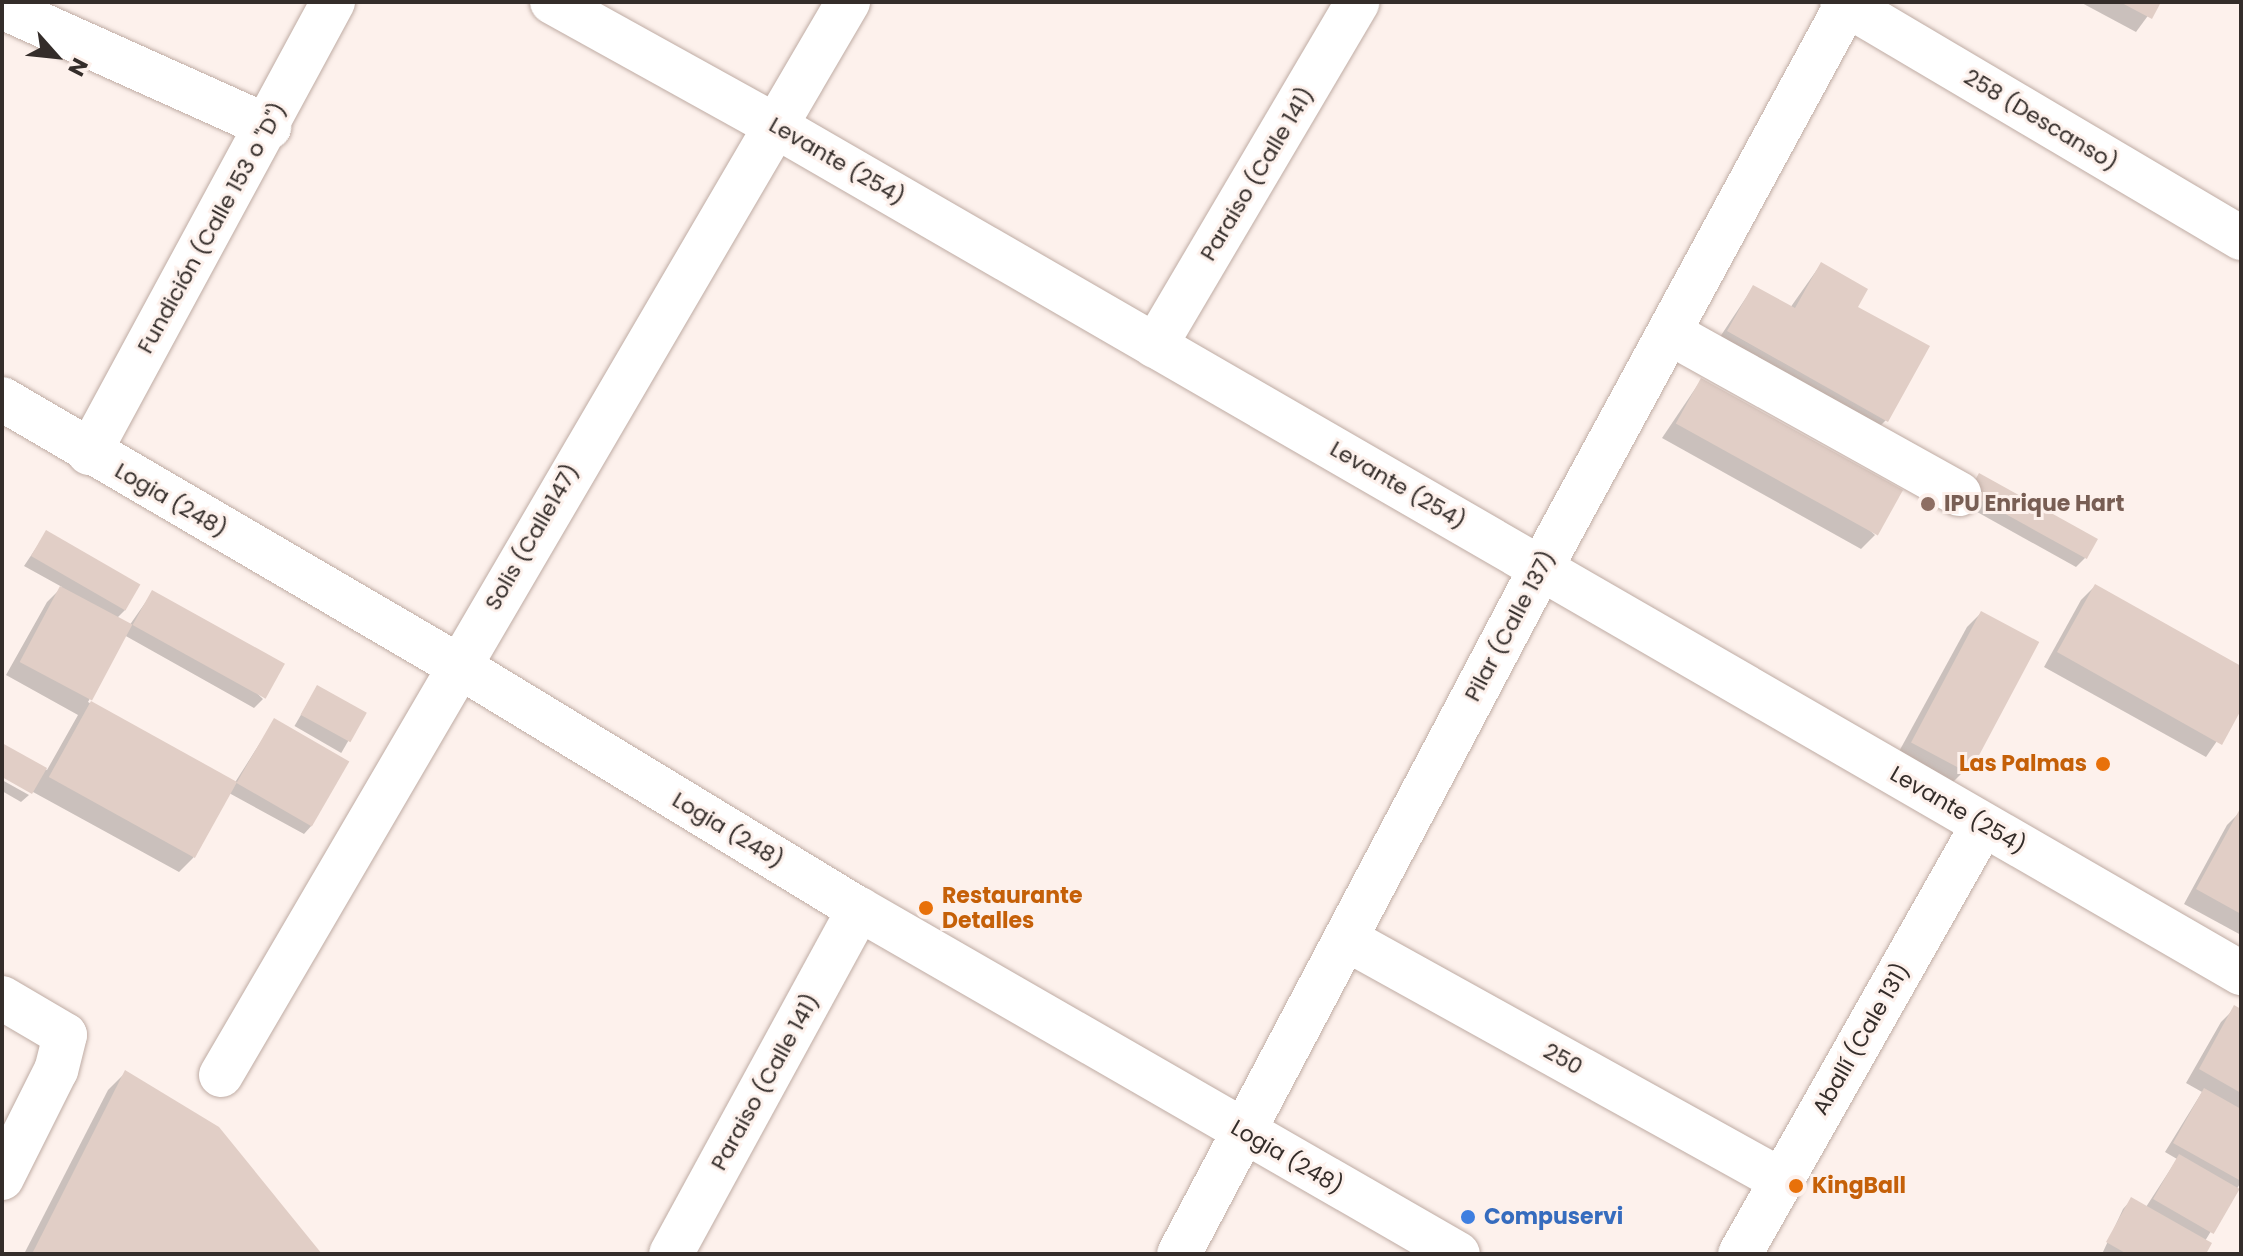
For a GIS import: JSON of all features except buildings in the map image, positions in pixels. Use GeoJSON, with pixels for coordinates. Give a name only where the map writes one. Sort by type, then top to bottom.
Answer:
{"type":"FeatureCollection","features":[{"type":"Feature","properties":{"kind":"street","name":"Fundición (Calle 153 o \"D\")"},"geometry":{"type":"LineString","coordinates":[[89,453],[269,127],[333,2]]}},
{"type":"Feature","properties":{"kind":"street","name":"Levante (254)"},"geometry":{"type":"LineString","coordinates":[[552,2],[772,124],[2241,973]]}},
{"type":"Feature","properties":{"kind":"street","name":"Solis (Calle147)"},"geometry":{"type":"LineString","coordinates":[[221,1075],[772,124],[848,2]]}},
{"type":"Feature","properties":{"kind":"street","name":"Paraiso (Calle 141)"},"geometry":{"type":"LineString","coordinates":[[1155,346],[1358,2]]}},
{"type":"Feature","properties":{"kind":"street","name":"258 (Descanso)"},"geometry":{"type":"LineString","coordinates":[[1845,3],[2241,238]]}},
{"type":"Feature","properties":{"kind":"street","name":"Pilar (Calle 137)"},"geometry":{"type":"LineString","coordinates":[[1179,1254],[1541,568],[1845,3]]}},
{"type":"Feature","properties":{"kind":"street"},"geometry":{"type":"LineString","coordinates":[[2,7],[269,127]]}},
{"type":"Feature","properties":{"kind":"street"},"geometry":{"type":"LineString","coordinates":[[1670,333],[1959,494]]}},
{"type":"Feature","properties":{"kind":"street","name":"Logia (248)"},"geometry":{"type":"LineString","coordinates":[[2,399],[89,453],[457,665],[859,909],[1458,1254]]}},
{"type":"Feature","properties":{"kind":"street","name":"Aballí (Cale 131)"},"geometry":{"type":"LineString","coordinates":[[1740,1254],[1983,825]]}},
{"type":"Feature","properties":{"kind":"street","name":"Paraiso (Calle 141)"},"geometry":{"type":"LineString","coordinates":[[671,1254],[859,909]]}},
{"type":"Feature","properties":{"kind":"street","name":"250"},"geometry":{"type":"LineString","coordinates":[[1346,939],[1781,1180]]}},
{"type":"Feature","properties":{"kind":"street"},"geometry":{"type":"LineString","coordinates":[[2,998],[65,1035],[56,1070],[2,1178]]}},
{"type":"Feature","properties":{"kind":"place","name":"IPU Enrique Hart"},"geometry":{"type":"Point","coordinates":[1928,504]}},
{"type":"Feature","properties":{"kind":"place","name":"Las Palmas"},"geometry":{"type":"Point","coordinates":[2103,764]}},
{"type":"Feature","properties":{"kind":"place","name":"Restaurante Detalles"},"geometry":{"type":"Point","coordinates":[926,908]}},
{"type":"Feature","properties":{"kind":"place","name":"KingBall"},"geometry":{"type":"Point","coordinates":[1796,1186]}},
{"type":"Feature","properties":{"kind":"place","name":"Compuservi"},"geometry":{"type":"Point","coordinates":[1468,1217]}}]}
